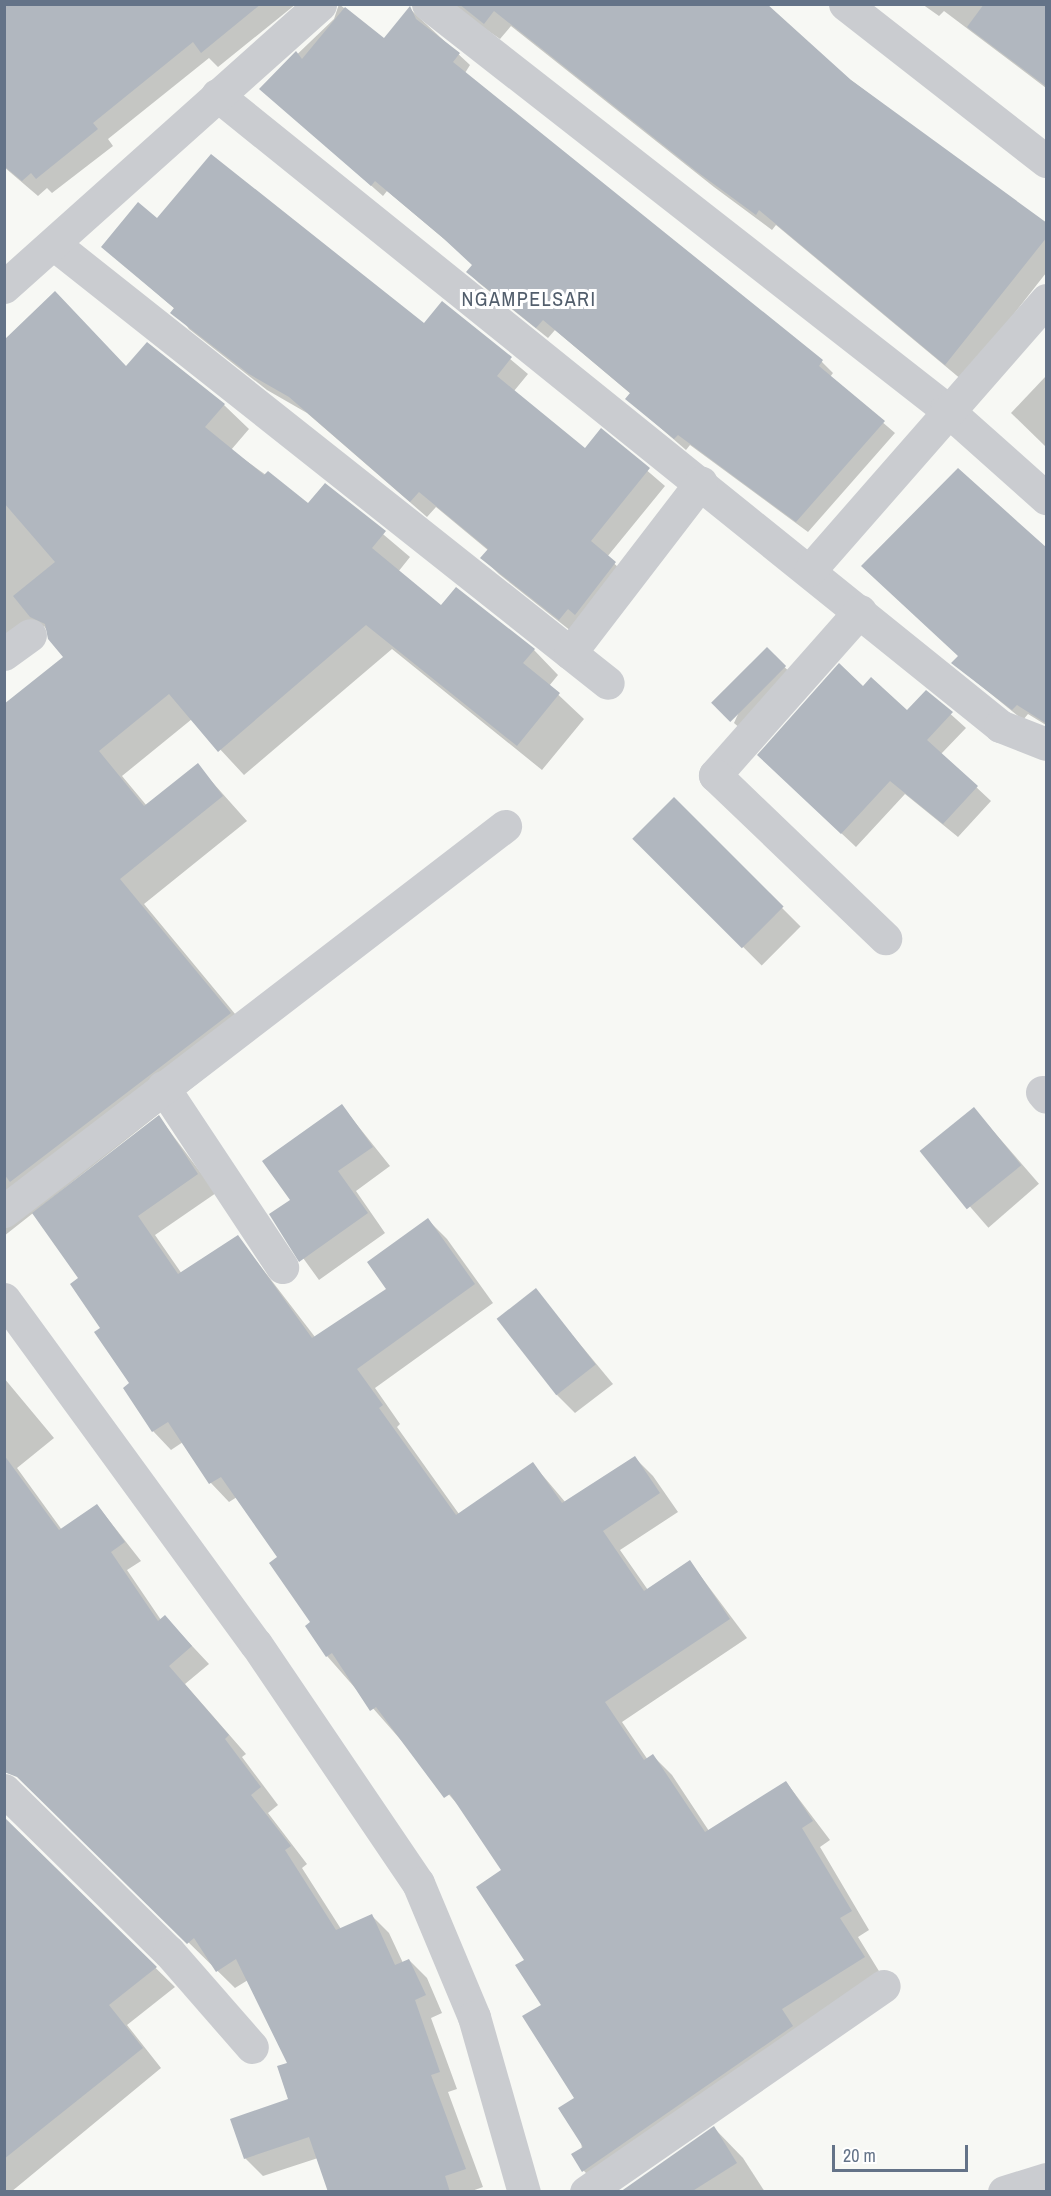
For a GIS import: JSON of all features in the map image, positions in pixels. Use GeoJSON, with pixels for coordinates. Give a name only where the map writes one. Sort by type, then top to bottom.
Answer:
{"type":"FeatureCollection","features":[{"type":"Feature","properties":{"kind":"street"},"geometry":{"type":"LineString","coordinates":[[4,287],[55,245],[217,95],[320,4]]}},
{"type":"Feature","properties":{"kind":"street"},"geometry":{"type":"LineString","coordinates":[[428,4],[946,409],[1047,498]]}},
{"type":"Feature","properties":{"kind":"street"},"geometry":{"type":"LineString","coordinates":[[846,4],[1047,161]]}},
{"type":"Feature","properties":{"kind":"street"},"geometry":{"type":"LineString","coordinates":[[217,95],[701,482],[1000,726],[1047,744]]}},
{"type":"Feature","properties":{"kind":"street"},"geometry":{"type":"LineString","coordinates":[[55,245],[608,683]]}},
{"type":"Feature","properties":{"kind":"street"},"geometry":{"type":"LineString","coordinates":[[810,570],[946,409],[1047,300]]}},
{"type":"Feature","properties":{"kind":"street"},"geometry":{"type":"LineString","coordinates":[[570,653],[701,482]]}},
{"type":"Feature","properties":{"kind":"street"},"geometry":{"type":"LineString","coordinates":[[860,611],[715,776],[885,938]]}},
{"type":"Feature","properties":{"kind":"street"},"geometry":{"type":"LineString","coordinates":[[4,654],[30,635]]}},
{"type":"Feature","properties":{"kind":"street"},"geometry":{"type":"LineString","coordinates":[[4,1210],[505,826]]}},
{"type":"Feature","properties":{"kind":"street"},"geometry":{"type":"LineString","coordinates":[[163,1087],[282,1267]]}},
{"type":"Feature","properties":{"kind":"street"},"geometry":{"type":"LineString","coordinates":[[4,1299],[256,1644],[418,1883],[474,2017],[524,2192]]}},
{"type":"Feature","properties":{"kind":"street"},"geometry":{"type":"LineString","coordinates":[[4,1790],[169,1952],[252,2047]]}},
{"type":"Feature","properties":{"kind":"street"},"geometry":{"type":"LineString","coordinates":[[586,2192],[884,1986]]}},
{"type":"Feature","properties":{"kind":"street"},"geometry":{"type":"LineString","coordinates":[[1004,2192],[1047,2179]]}},
{"type":"Feature","properties":{"kind":"building"},"geometry":{"type":"Polygon","coordinates":[[[4,4],[261,4],[201,53],[193,42],[93,123],[98,129],[36,179],[31,173],[22,181],[4,166],[4,4]]]}},
{"type":"Feature","properties":{"kind":"building"},"geometry":{"type":"Polygon","coordinates":[[[459,4],[767,4],[851,80],[1047,223],[1047,237],[945,365],[759,210],[756,215],[696,171],[494,11],[484,24],[459,4]]]}},
{"type":"Feature","properties":{"kind":"building"},"geometry":{"type":"Polygon","coordinates":[[[984,4],[1047,4],[1047,87],[967,27],[984,4]]]}},
{"type":"Feature","properties":{"kind":"building"},"geometry":{"type":"Polygon","coordinates":[[[410,6],[416,19],[460,53],[453,62],[823,360],[819,366],[885,421],[796,522],[678,435],[674,439],[625,399],[630,393],[543,320],[536,328],[466,272],[472,265],[443,238],[375,181],[371,186],[259,89],[296,51],[302,59],[345,7],[384,38],[410,6]]]}},
{"type":"Feature","properties":{"kind":"building"},"geometry":{"type":"Polygon","coordinates":[[[211,154],[424,323],[442,301],[512,357],[497,376],[585,448],[601,428],[650,468],[591,541],[616,562],[575,615],[568,609],[559,620],[480,558],[488,549],[419,492],[410,502],[289,397],[249,374],[170,313],[174,308],[101,247],[138,202],[157,218],[211,154]]]}},
{"type":"Feature","properties":{"kind":"building"},"geometry":{"type":"Polygon","coordinates":[[[55,291],[126,366],[147,342],[225,404],[205,427],[264,475],[268,471],[308,503],[325,483],[386,531],[372,548],[441,605],[456,587],[535,649],[523,663],[560,693],[517,746],[366,625],[218,752],[169,694],[99,751],[144,806],[198,763],[223,796],[120,879],[231,1013],[10,1182],[4,1174],[4,704],[63,657],[48,639],[45,624],[30,617],[13,596],[55,562],[4,503],[4,340],[55,291]]]}},
{"type":"Feature","properties":{"kind":"building"},"geometry":{"type":"Polygon","coordinates":[[[958,468],[1047,548],[1047,724],[1017,705],[1012,710],[951,663],[958,656],[861,566],[958,468]]]}},
{"type":"Feature","properties":{"kind":"building"},"geometry":{"type":"Polygon","coordinates":[[[767,647],[786,666],[730,722],[711,703],[767,647]]]}},
{"type":"Feature","properties":{"kind":"building"},"geometry":{"type":"Polygon","coordinates":[[[839,663],[863,686],[871,677],[907,710],[926,690],[953,712],[927,740],[978,786],[943,824],[890,781],[841,834],[757,755],[839,663]]]}},
{"type":"Feature","properties":{"kind":"building"},"geometry":{"type":"Polygon","coordinates":[[[674,797],[784,907],[742,948],[632,839],[674,797]]]}},
{"type":"Feature","properties":{"kind":"building"},"geometry":{"type":"Polygon","coordinates":[[[342,1104],[373,1147],[338,1171],[368,1213],[299,1262],[269,1214],[290,1200],[262,1161],[342,1104]]]}},
{"type":"Feature","properties":{"kind":"building"},"geometry":{"type":"Polygon","coordinates":[[[974,1107],[1021,1165],[967,1209],[920,1151],[974,1107]]]}},
{"type":"Feature","properties":{"kind":"building"},"geometry":{"type":"Polygon","coordinates":[[[159,1115],[198,1174],[138,1216],[178,1274],[238,1235],[312,1338],[386,1289],[367,1262],[428,1218],[475,1284],[357,1369],[383,1405],[379,1408],[456,1515],[533,1462],[562,1503],[635,1456],[660,1493],[603,1531],[644,1591],[690,1560],[730,1619],[605,1702],[644,1760],[653,1754],[705,1832],[786,1781],[813,1821],[802,1828],[852,1911],[840,1918],[865,1957],[782,2009],[793,2026],[582,2172],[571,2154],[583,2147],[558,2108],[574,2098],[522,2016],[541,2005],[515,1965],[524,1960],[476,1887],[501,1870],[450,1794],[444,1798],[376,1707],[370,1711],[332,1653],[326,1657],[305,1626],[310,1622],[269,1563],[277,1557],[221,1477],[209,1484],[168,1422],[152,1432],[123,1388],[129,1383],[94,1332],[100,1328],[70,1284],[78,1278],[32,1213],[159,1115]]]}},
{"type":"Feature","properties":{"kind":"building"},"geometry":{"type":"Polygon","coordinates":[[[536,1288],[596,1364],[556,1395],[497,1319],[536,1288]]]}},
{"type":"Feature","properties":{"kind":"building"},"geometry":{"type":"Polygon","coordinates":[[[4,1455],[59,1530],[97,1504],[125,1542],[111,1552],[158,1621],[165,1615],[192,1646],[169,1666],[229,1735],[225,1739],[261,1787],[251,1795],[291,1846],[285,1850],[336,1930],[372,1914],[395,1965],[409,1959],[426,1995],[415,2000],[440,2072],[431,2075],[466,2169],[445,2176],[450,2192],[328,2192],[309,2137],[244,2159],[230,2119],[288,2099],[277,2066],[287,2063],[236,1959],[216,1972],[194,1938],[187,1944],[17,1777],[4,1772],[4,1455]]]}},
{"type":"Feature","properties":{"kind":"building"},"geometry":{"type":"Polygon","coordinates":[[[4,1817],[157,1967],[109,2005],[143,2048],[4,2159],[4,1817]]]}},
{"type":"Feature","properties":{"kind":"building"},"geometry":{"type":"Polygon","coordinates":[[[714,2126],[737,2163],[691,2192],[620,2192],[714,2126]]]}},
{"type":"Feature","properties":{"kind":"district","name":"NGAMPELSARI"},"geometry":{"type":"Point","coordinates":[529,298]}}]}
